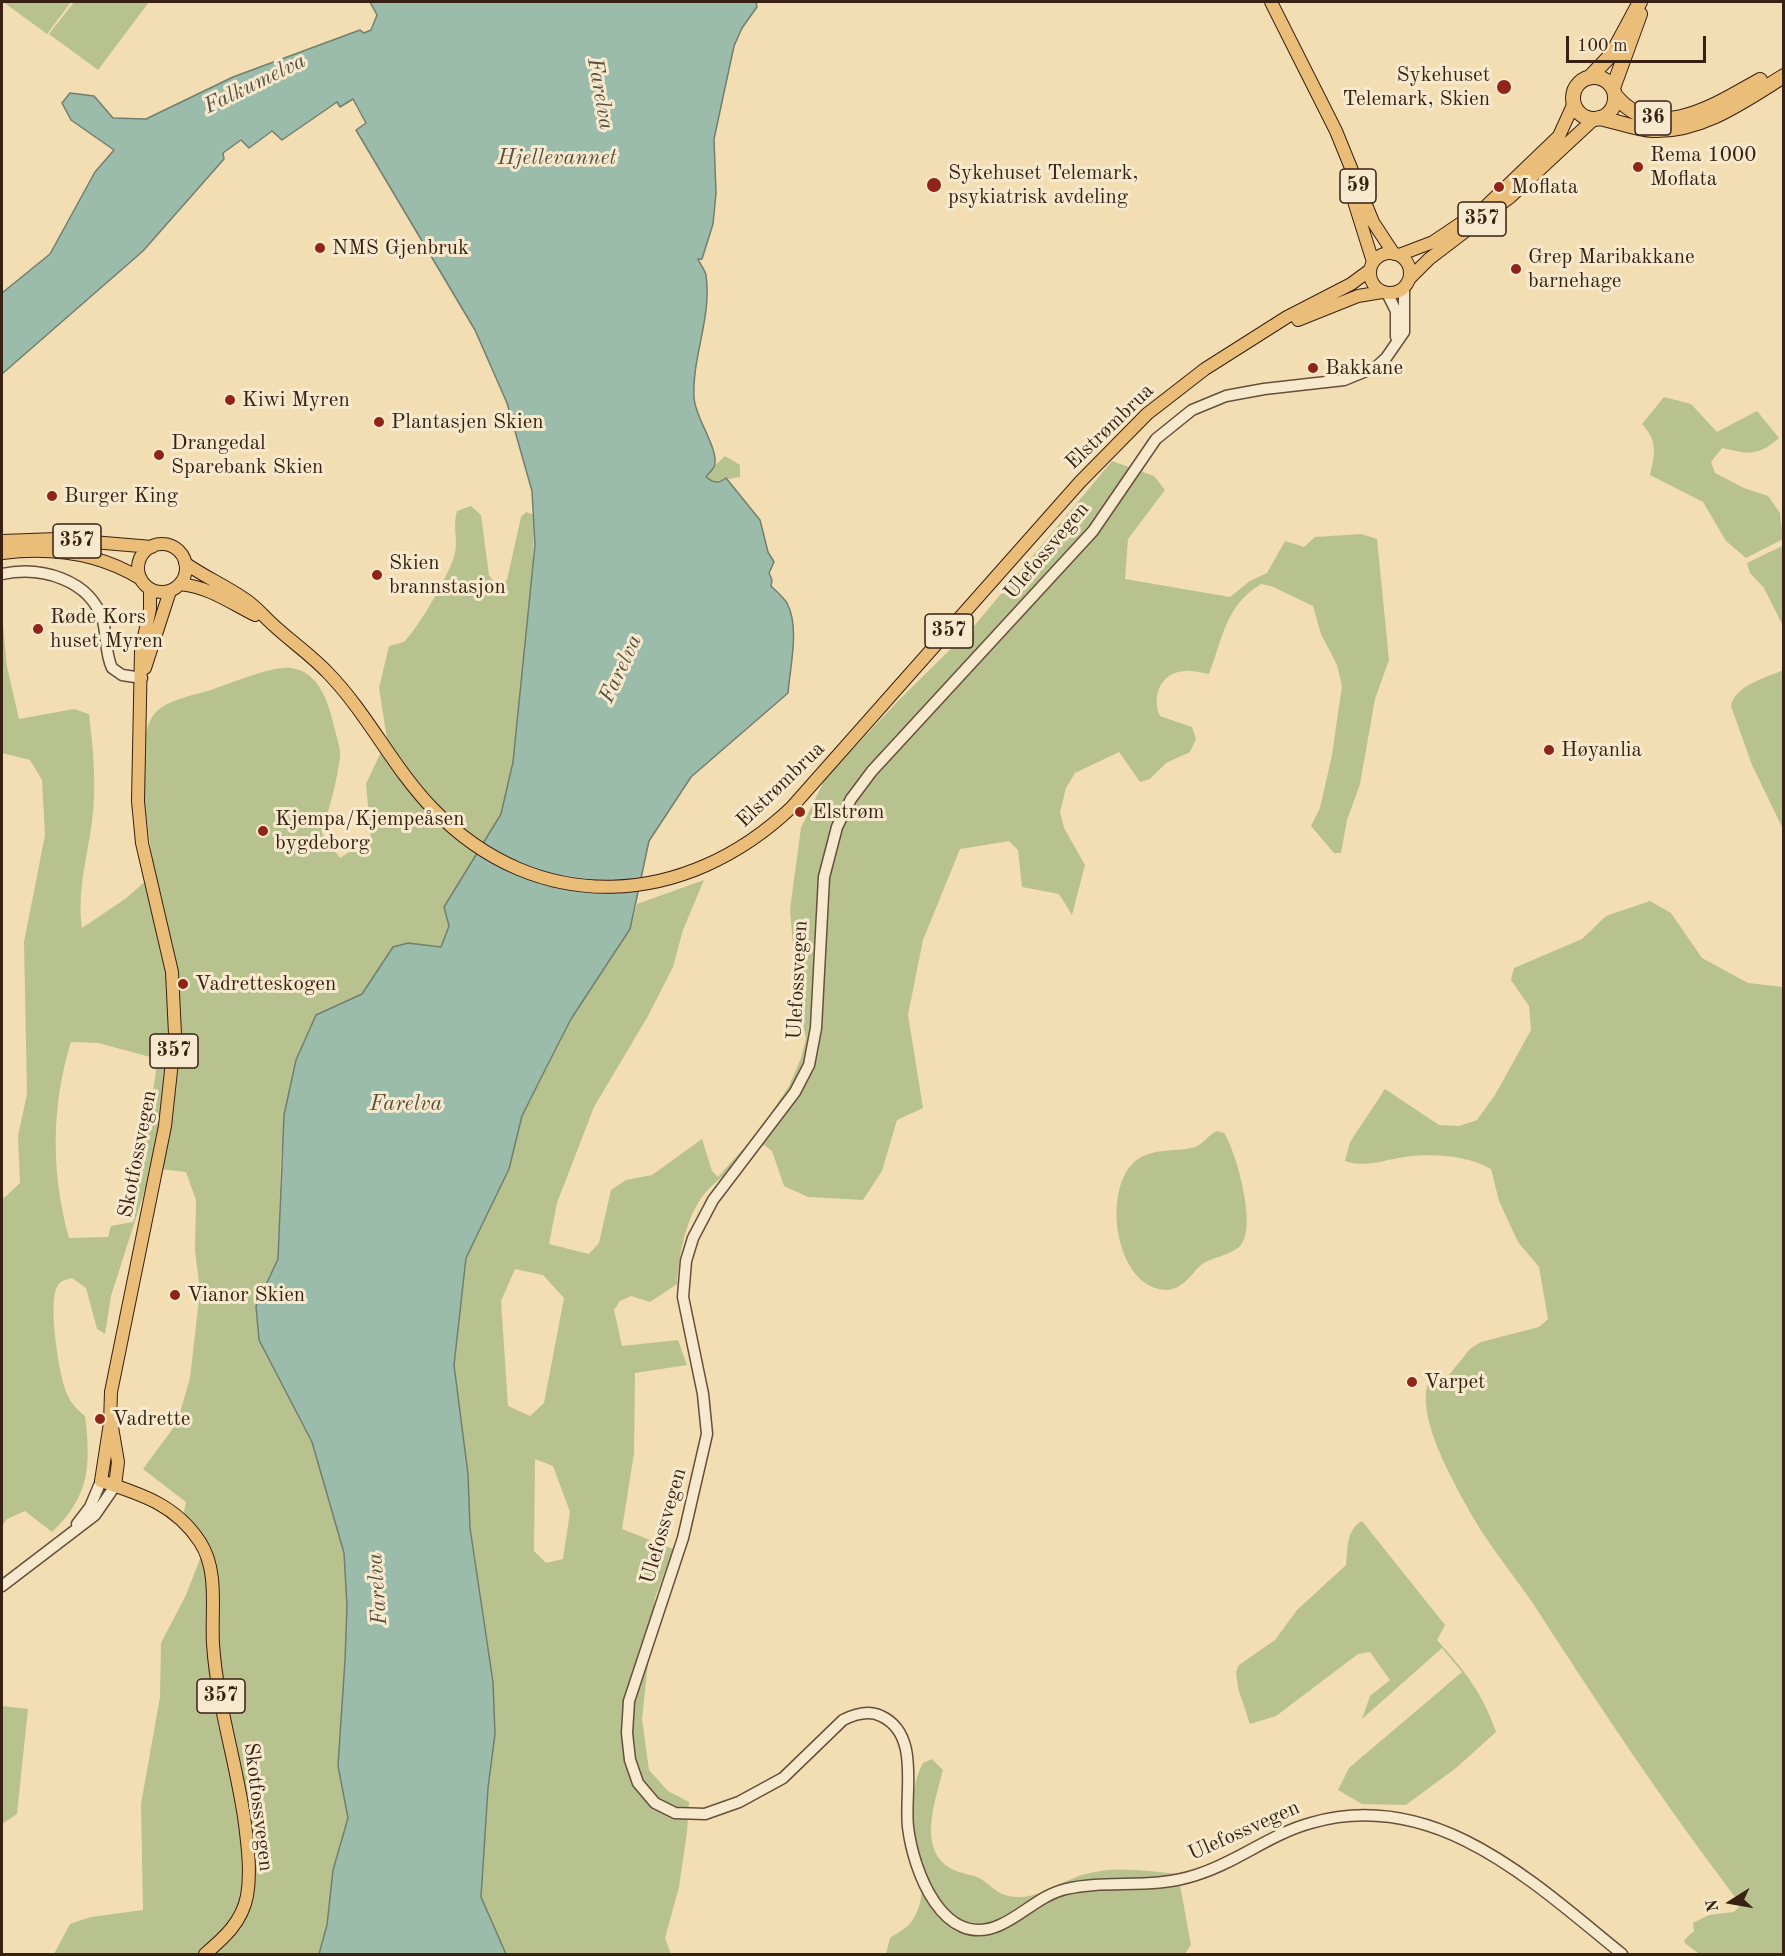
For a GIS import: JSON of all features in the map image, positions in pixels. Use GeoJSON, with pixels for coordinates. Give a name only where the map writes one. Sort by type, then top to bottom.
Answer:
{"type":"FeatureCollection","features":[{"type":"Feature","properties":{"kind":"highway","name":"36"},"geometry":{"type":"LineString","coordinates":[[1642,2],[1611,54],[1589,78],[1576,88],[1574,103],[1583,116],[1654,130],[1684,126],[1734,107],[1784,76]]}},
{"type":"Feature","properties":{"kind":"highway","name":"36"},"geometry":{"type":"LineString","coordinates":[[1597,119],[1612,109],[1614,91],[1642,2]]}},
{"type":"Feature","properties":{"kind":"highway","name":"36"},"geometry":{"type":"LineString","coordinates":[[1589,78],[1605,80],[1636,114],[1658,119],[1679,118],[1714,105],[1784,68]]}},
{"type":"Feature","properties":{"kind":"main road","name":"59"},"geometry":{"type":"LineString","coordinates":[[1271,2],[1302,59],[1336,131],[1373,222],[1397,255]]}},
{"type":"Feature","properties":{"kind":"main road","name":"357"},"geometry":{"type":"LineString","coordinates":[[1372,266],[1385,254],[1397,255],[1433,242],[1485,207],[1559,136],[1574,103]]}},
{"type":"Feature","properties":{"kind":"main road","name":"59"},"geometry":{"type":"LineString","coordinates":[[1327,115],[1372,266]]}},
{"type":"Feature","properties":{"kind":"main road","name":"357"},"geometry":{"type":"LineString","coordinates":[[1384,293],[1396,293],[1429,258],[1509,198],[1597,119]]}},
{"type":"Feature","properties":{"kind":"main road"},"geometry":{"type":"LineString","coordinates":[[1397,255],[1409,266],[1407,283]]}},
{"type":"Feature","properties":{"kind":"main road"},"geometry":{"type":"LineString","coordinates":[[1372,266],[1372,283],[1384,293]]}},
{"type":"Feature","properties":{"kind":"main road","name":"Elstrømbrua"},"geometry":{"type":"LineString","coordinates":[[185,563],[257,608],[267,620],[311,657],[338,684],[399,769],[431,808],[464,838],[492,856],[542,877],[580,885],[615,887],[660,882],[694,872],[733,854],[760,835],[792,807],[1111,450],[1147,414],[1185,384],[1287,317],[1351,284],[1372,266]]}},
{"type":"Feature","properties":{"kind":"main road","name":"Elstrømbrua"},"geometry":{"type":"LineString","coordinates":[[1264,333],[1358,296],[1384,293]]}},
{"type":"Feature","properties":{"kind":"main road","name":"357"},"geometry":{"type":"LineString","coordinates":[[2,541],[47,539],[152,547],[162,545],[174,548],[185,563],[185,574],[175,588],[160,592],[150,589],[141,579],[116,564],[95,557],[45,552],[2,553]]}},
{"type":"Feature","properties":{"kind":"main road"},"geometry":{"type":"LineString","coordinates":[[141,579],[140,561],[152,547]]}},
{"type":"Feature","properties":{"kind":"main road","name":"Elstrømbrua"},"geometry":{"type":"LineString","coordinates":[[175,588],[202,587],[267,620]]}},
{"type":"Feature","properties":{"kind":"main road","name":"Skotfossvegen"},"geometry":{"type":"LineString","coordinates":[[142,678],[175,588]]}},
{"type":"Feature","properties":{"kind":"main road","name":"Skotfossvegen"},"geometry":{"type":"LineString","coordinates":[[150,589],[150,609],[141,651],[138,767],[140,821],[147,867],[172,972],[176,1034],[165,1126],[111,1392],[110,1423],[101,1481],[151,1498],[176,1514],[200,1542],[210,1568],[215,1664],[239,1783],[249,1872],[242,1912],[231,1931],[206,1954]]}},
{"type":"Feature","properties":{"kind":"main road","name":"Skotfossvegen"},"geometry":{"type":"LineString","coordinates":[[110,1423],[118,1462],[115,1486]]}},
{"type":"Feature","properties":{"kind":"street","name":"Ulefossvegen"},"geometry":{"type":"LineString","coordinates":[[1407,283],[1404,332],[1394,349],[1376,367],[1355,377],[1226,396],[1192,410],[1169,427],[1146,450],[1094,531],[884,758],[851,800],[831,844],[824,877],[816,1028],[809,1065],[795,1092],[713,1200],[693,1238],[686,1261],[683,1286],[684,1305],[704,1394],[707,1434],[683,1538],[629,1701],[627,1726],[630,1760],[638,1783],[655,1803],[675,1813],[705,1814],[739,1802],[783,1778],[843,1720],[852,1715],[870,1713],[884,1716],[898,1731],[906,1751],[908,1828],[915,1860],[942,1912],[954,1924],[968,1930],[996,1927],[1043,1898],[1065,1889],[1150,1885],[1195,1876],[1308,1823],[1342,1815],[1373,1814],[1426,1824],[1481,1848],[1532,1881],[1622,1954]]}},
{"type":"Feature","properties":{"kind":"street"},"geometry":{"type":"LineString","coordinates":[[1384,293],[1396,311],[1398,323],[1394,349]]}},
{"type":"Feature","properties":{"kind":"street"},"geometry":{"type":"LineString","coordinates":[[2,574],[39,572],[65,579],[79,588],[91,599],[100,613],[112,668],[122,675],[142,678]]}},
{"type":"Feature","properties":{"kind":"street"},"geometry":{"type":"LineString","coordinates":[[74,1530],[90,1507],[101,1481]]}},
{"type":"Feature","properties":{"kind":"street"},"geometry":{"type":"LineString","coordinates":[[2,1586],[101,1509],[115,1486]]}},
{"type":"Feature","properties":{"kind":"green space"},"geometry":{"type":"Polygon","coordinates":[[[3,2],[71,2],[47,34],[3,2]]]}},
{"type":"Feature","properties":{"kind":"green space"},"geometry":{"type":"Polygon","coordinates":[[[74,2],[149,2],[98,70],[49,34],[74,2]]]}},
{"type":"Feature","properties":{"kind":"green space"},"geometry":{"type":"Polygon","coordinates":[[[1664,397],[1691,404],[1717,432],[1757,411],[1779,438],[1758,451],[1739,452],[1722,448],[1711,462],[1715,473],[1744,488],[1768,496],[1780,513],[1783,539],[1746,558],[1726,541],[1703,502],[1650,475],[1654,448],[1651,436],[1642,424],[1664,397]]]}},
{"type":"Feature","properties":{"kind":"green space"},"geometry":{"type":"Polygon","coordinates":[[[725,456],[740,465],[740,477],[712,482],[706,474],[725,456]]]}},
{"type":"Feature","properties":{"kind":"green space"},"geometry":{"type":"Polygon","coordinates":[[[1112,461],[1154,476],[1165,490],[1128,539],[1125,579],[1230,597],[1250,581],[1267,573],[1285,541],[1304,547],[1315,537],[1361,534],[1377,539],[1389,660],[1375,699],[1360,784],[1347,820],[1341,853],[1334,853],[1311,826],[1320,808],[1332,755],[1342,686],[1337,665],[1321,634],[1313,606],[1271,586],[1261,584],[1240,602],[1232,613],[1209,674],[1191,671],[1177,672],[1164,680],[1160,686],[1157,701],[1160,716],[1192,727],[1196,739],[1190,752],[1166,763],[1150,779],[1140,782],[1119,752],[1075,773],[1066,788],[1060,812],[1064,828],[1085,865],[1072,915],[1059,894],[1022,887],[1018,850],[1009,841],[960,849],[923,940],[908,1015],[923,1108],[897,1120],[882,1171],[863,1200],[808,1197],[784,1186],[772,1151],[764,1145],[719,1179],[699,1201],[685,1235],[677,1284],[650,1302],[631,1296],[620,1301],[614,1310],[622,1346],[678,1340],[687,1365],[635,1373],[634,1453],[622,1529],[673,1549],[655,1598],[642,1719],[649,1770],[668,1791],[689,1802],[679,1887],[665,1938],[671,1954],[506,1954],[481,1897],[488,1788],[495,1734],[493,1682],[470,1528],[468,1474],[454,1365],[466,1258],[509,1169],[522,1116],[571,1019],[630,929],[637,904],[704,880],[683,930],[673,967],[648,1016],[594,1107],[557,1203],[549,1244],[589,1254],[599,1243],[611,1190],[626,1180],[652,1175],[702,1139],[712,1171],[718,1177],[760,1130],[789,1086],[801,1058],[806,1038],[798,1005],[790,909],[801,828],[825,779],[898,701],[975,625],[1112,461]],[[515,1269],[501,1301],[508,1406],[530,1416],[544,1403],[564,1298],[543,1275],[515,1269]],[[535,1459],[534,1551],[546,1563],[563,1559],[570,1512],[553,1466],[535,1459]]]}},
{"type":"Feature","properties":{"kind":"green space"},"geometry":{"type":"Polygon","coordinates":[[[471,506],[481,515],[489,575],[495,584],[501,585],[507,580],[521,517],[526,512],[534,515],[533,577],[513,762],[501,814],[473,860],[441,947],[408,943],[393,947],[362,994],[316,1015],[281,1153],[278,1259],[256,1306],[287,1389],[312,1442],[344,1553],[347,1606],[338,1766],[348,1818],[333,1870],[327,1925],[319,1954],[54,1954],[70,1924],[91,1917],[143,1910],[141,1804],[160,1697],[161,1643],[186,1595],[205,1546],[182,1522],[186,1502],[143,1469],[177,1423],[190,1378],[200,1290],[195,1251],[196,1200],[186,1172],[152,1168],[111,1296],[105,1334],[97,1329],[86,1288],[72,1278],[60,1283],[55,1296],[54,1324],[64,1385],[72,1403],[85,1416],[88,1450],[85,1479],[81,1492],[65,1519],[52,1532],[25,1511],[7,1519],[2,1526],[2,1196],[4,1198],[20,1183],[18,1136],[27,1094],[24,942],[45,835],[42,780],[30,760],[2,753],[2,615],[7,667],[19,719],[74,709],[89,714],[94,795],[82,888],[82,928],[125,899],[155,873],[143,773],[146,733],[151,719],[169,703],[250,676],[290,668],[309,676],[322,691],[330,711],[340,754],[335,786],[322,833],[340,858],[371,838],[366,784],[387,739],[379,688],[389,646],[404,642],[425,614],[445,578],[456,546],[457,511],[471,506]],[[71,1042],[60,1090],[56,1164],[69,1238],[108,1237],[111,1226],[133,1222],[156,1071],[154,1058],[98,1043],[71,1042]]]}},
{"type":"Feature","properties":{"kind":"green space"},"geometry":{"type":"Polygon","coordinates":[[[1782,546],[1784,548],[1783,626],[1764,588],[1750,573],[1747,563],[1782,546]]]}},
{"type":"Feature","properties":{"kind":"green space"},"geometry":{"type":"Polygon","coordinates":[[[1783,670],[1783,829],[1752,765],[1731,706],[1738,693],[1745,687],[1783,670]]]}},
{"type":"Feature","properties":{"kind":"green space"},"geometry":{"type":"Polygon","coordinates":[[[1650,901],[1671,913],[1702,958],[1748,983],[1783,987],[1783,1954],[1699,1954],[1685,1943],[1684,1940],[1694,1931],[1693,1923],[1709,1915],[1734,1912],[1739,1907],[1738,1901],[1659,1792],[1472,1517],[1437,1445],[1427,1412],[1428,1384],[1448,1376],[1470,1349],[1481,1342],[1539,1327],[1548,1319],[1539,1267],[1518,1242],[1499,1201],[1491,1169],[1460,1158],[1437,1155],[1404,1157],[1367,1164],[1345,1161],[1350,1142],[1385,1089],[1439,1125],[1459,1126],[1477,1120],[1495,1095],[1531,1030],[1529,1006],[1511,980],[1514,968],[1582,939],[1606,916],[1650,901]]]}},
{"type":"Feature","properties":{"kind":"green space"},"geometry":{"type":"Polygon","coordinates":[[[1217,1131],[1224,1133],[1229,1142],[1239,1172],[1246,1207],[1245,1237],[1236,1250],[1204,1263],[1178,1287],[1159,1289],[1143,1282],[1131,1268],[1123,1250],[1118,1230],[1117,1208],[1120,1188],[1127,1171],[1138,1159],[1157,1152],[1195,1147],[1217,1131]]]}},
{"type":"Feature","properties":{"kind":"green space"},"geometry":{"type":"Polygon","coordinates":[[[1362,1521],[1445,1625],[1437,1640],[1472,1683],[1485,1705],[1496,1732],[1456,1768],[1406,1805],[1362,1804],[1338,1790],[1349,1768],[1462,1672],[1442,1648],[1362,1719],[1370,1696],[1390,1680],[1370,1652],[1358,1654],[1276,1716],[1250,1724],[1238,1688],[1236,1672],[1239,1665],[1275,1640],[1297,1610],[1346,1565],[1350,1534],[1362,1521]]]}},
{"type":"Feature","properties":{"kind":"green space"},"geometry":{"type":"Polygon","coordinates":[[[2,1706],[28,1709],[17,1814],[2,1824],[2,1706]]]}},
{"type":"Feature","properties":{"kind":"green space"},"geometry":{"type":"Polygon","coordinates":[[[932,1759],[943,1770],[933,1808],[931,1836],[940,1859],[950,1868],[981,1879],[995,1890],[1014,1897],[1035,1894],[1082,1875],[1106,1870],[1178,1874],[1191,1945],[1185,1954],[886,1954],[890,1938],[912,1921],[921,1897],[921,1872],[913,1834],[912,1807],[915,1784],[920,1770],[923,1763],[932,1759]]]}},
{"type":"Feature","properties":{"kind":"water"},"geometry":{"type":"Polygon","coordinates":[[[370,2],[756,2],[757,7],[742,28],[734,46],[714,139],[716,193],[713,224],[702,259],[698,259],[705,271],[707,291],[694,382],[694,397],[698,414],[714,452],[714,467],[706,477],[716,482],[726,478],[760,520],[768,552],[774,562],[769,573],[772,580],[771,586],[787,603],[791,613],[794,635],[788,693],[691,777],[649,841],[630,929],[571,1019],[522,1116],[509,1169],[466,1258],[454,1365],[468,1474],[470,1528],[493,1682],[495,1734],[488,1788],[481,1897],[506,1954],[319,1954],[327,1925],[333,1870],[348,1818],[338,1766],[347,1606],[344,1553],[312,1442],[259,1340],[256,1306],[278,1259],[284,1115],[296,1060],[316,1015],[362,994],[393,947],[408,943],[441,947],[449,926],[444,907],[501,814],[513,762],[535,545],[532,491],[507,403],[475,330],[356,130],[366,123],[353,99],[340,107],[337,102],[282,140],[272,131],[249,148],[241,140],[223,153],[224,159],[143,251],[2,374],[2,293],[50,254],[95,172],[114,150],[71,120],[62,103],[70,93],[94,96],[113,118],[146,119],[233,77],[360,30],[364,33],[371,30],[377,15],[370,2]]]}},
{"type":"Feature","properties":{"kind":"place","name":"Sykehuset Telemark, Skien"},"geometry":{"type":"Point","coordinates":[1504,87]}},
{"type":"Feature","properties":{"kind":"place","name":"Rema 1000 Moflata"},"geometry":{"type":"Point","coordinates":[1638,167]}},
{"type":"Feature","properties":{"kind":"place","name":"Sykehuset Telemark, psykiatrisk avdeling"},"geometry":{"type":"Point","coordinates":[934,185]}},
{"type":"Feature","properties":{"kind":"place","name":"Moflata"},"geometry":{"type":"Point","coordinates":[1499,187]}},
{"type":"Feature","properties":{"kind":"place","name":"NMS Gjenbruk"},"geometry":{"type":"Point","coordinates":[320,248]}},
{"type":"Feature","properties":{"kind":"place","name":"Grep Maribakkane barnehage"},"geometry":{"type":"Point","coordinates":[1516,269]}},
{"type":"Feature","properties":{"kind":"place","name":"Bakkane"},"geometry":{"type":"Point","coordinates":[1313,368]}},
{"type":"Feature","properties":{"kind":"place","name":"Kiwi Myren"},"geometry":{"type":"Point","coordinates":[230,400]}},
{"type":"Feature","properties":{"kind":"place","name":"Plantasjen Skien"},"geometry":{"type":"Point","coordinates":[379,422]}},
{"type":"Feature","properties":{"kind":"place","name":"Drangedal Sparebank Skien"},"geometry":{"type":"Point","coordinates":[159,455]}},
{"type":"Feature","properties":{"kind":"place","name":"Burger King"},"geometry":{"type":"Point","coordinates":[52,496]}},
{"type":"Feature","properties":{"kind":"place","name":"Skien brannstasjon"},"geometry":{"type":"Point","coordinates":[377,575]}},
{"type":"Feature","properties":{"kind":"place","name":"Røde Kors huset Myren"},"geometry":{"type":"Point","coordinates":[38,629]}},
{"type":"Feature","properties":{"kind":"place","name":"Høyanlia"},"geometry":{"type":"Point","coordinates":[1549,750]}},
{"type":"Feature","properties":{"kind":"place","name":"Elstrøm"},"geometry":{"type":"Point","coordinates":[800,812]}},
{"type":"Feature","properties":{"kind":"place","name":"Kjempa/Kjempeåsen bygdeborg"},"geometry":{"type":"Point","coordinates":[263,831]}},
{"type":"Feature","properties":{"kind":"place","name":"Vadretteskogen"},"geometry":{"type":"Point","coordinates":[183,984]}},
{"type":"Feature","properties":{"kind":"place","name":"Vianor Skien"},"geometry":{"type":"Point","coordinates":[175,1295]}},
{"type":"Feature","properties":{"kind":"place","name":"Varpet"},"geometry":{"type":"Point","coordinates":[1412,1382]}},
{"type":"Feature","properties":{"kind":"place","name":"Vadrette"},"geometry":{"type":"Point","coordinates":[100,1419]}},
{"type":"Feature","properties":{"kind":"water label","name":"Falkumelva"},"geometry":{"type":"Point","coordinates":[255,84]}},
{"type":"Feature","properties":{"kind":"water label","name":"Farelva"},"geometry":{"type":"Point","coordinates":[600,94]}},
{"type":"Feature","properties":{"kind":"water label","name":"Hjellevannet"},"geometry":{"type":"Point","coordinates":[557,158]}},
{"type":"Feature","properties":{"kind":"water label","name":"Farelva"},"geometry":{"type":"Point","coordinates":[621,669]}},
{"type":"Feature","properties":{"kind":"water label","name":"Farelva"},"geometry":{"type":"Point","coordinates":[406,1104]}},
{"type":"Feature","properties":{"kind":"water label","name":"Farelva"},"geometry":{"type":"Point","coordinates":[378,1589]}}]}
